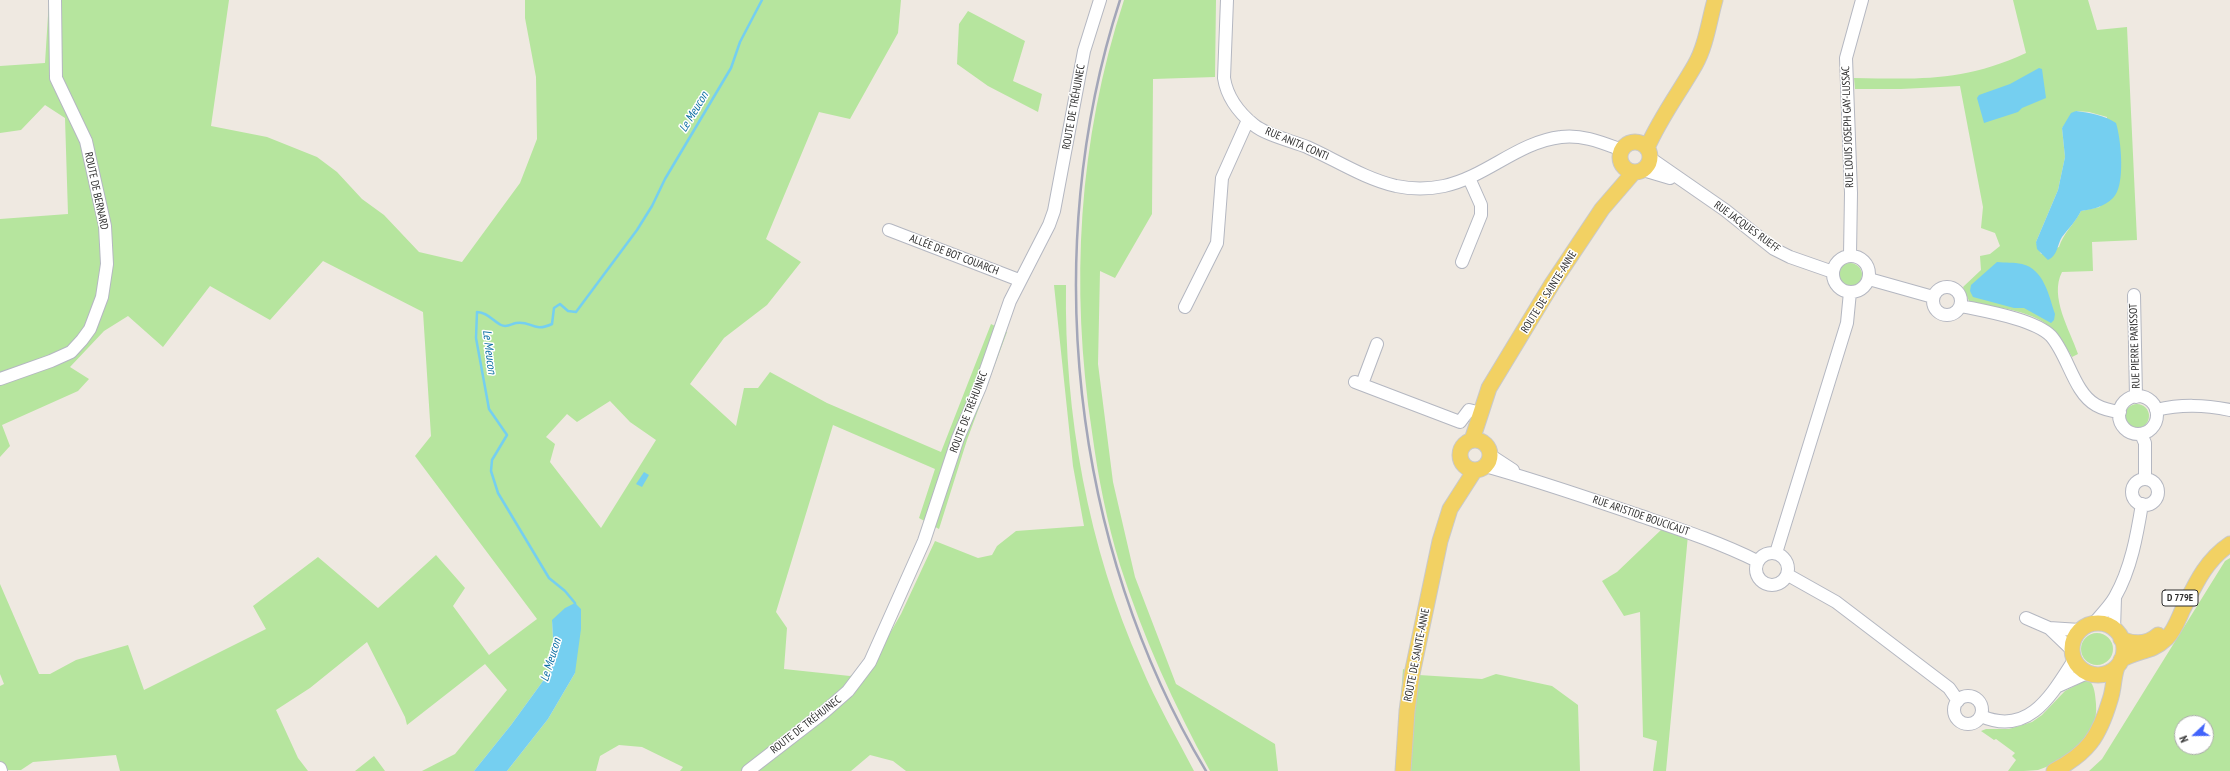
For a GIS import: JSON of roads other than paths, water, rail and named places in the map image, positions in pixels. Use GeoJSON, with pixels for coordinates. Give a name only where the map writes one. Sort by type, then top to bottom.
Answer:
{"type":"FeatureCollection","features":[{"type":"Feature","properties":{"kind":"main road","name":"ROUTE DE SAINTE-ANNE"},"geometry":{"type":"LineString","coordinates":[[1478,456],[1481,413],[1489,388],[1552,284],[1655,130],[1695,64],[1703,45],[1715,0]]}},
{"type":"Feature","properties":{"kind":"main road","name":"ROUTE DE SAINTE-ANNE"},"geometry":{"type":"LineString","coordinates":[[1403,771],[1407,711],[1412,674],[1440,541],[1444,514],[1478,456],[1497,376]]}},
{"type":"Feature","properties":{"kind":"main road","name":"D 779E"},"geometry":{"type":"LineString","coordinates":[[2118,634],[2128,642],[2143,642],[2155,638],[2162,631],[2195,567],[2212,548],[2230,534]]}},
{"type":"Feature","properties":{"kind":"main road","name":"D 779E"},"geometry":{"type":"LineString","coordinates":[[2119,663],[2129,655],[2150,651],[2169,636],[2203,571],[2221,551],[2230,544]]}},
{"type":"Feature","properties":{"kind":"main road"},"geometry":{"type":"LineString","coordinates":[[2054,771],[2070,762],[2092,743],[2100,730],[2111,699],[2113,678],[2119,663],[2124,649],[2118,634],[2108,626],[2094,623],[2080,630],[2072,643],[2073,655],[2080,668],[2092,674],[2111,672],[2119,663]]}},
{"type":"Feature","properties":{"kind":"main road"},"geometry":{"type":"LineString","coordinates":[[2092,674],[2104,696],[2105,714]]}},
{"type":"Feature","properties":{"kind":"street","name":"ROUTE DE BERNARD"},"geometry":{"type":"LineString","coordinates":[[0,379],[51,361],[71,352],[90,329],[102,297],[106,271],[105,226],[89,155],[76,117],[56,78],[55,0]]}},
{"type":"Feature","properties":{"kind":"street","name":"ROUTE DE TRÉHUINEC"},"geometry":{"type":"LineString","coordinates":[[748,771],[823,714],[848,691],[870,662],[924,541],[958,438],[1019,280],[1049,225],[1054,211],[1084,51],[1100,0]]}},
{"type":"Feature","properties":{"kind":"street","name":"RUE ANITA CONTI"},"geometry":{"type":"LineString","coordinates":[[1227,0],[1224,78],[1226,89],[1232,102],[1255,126],[1330,157],[1381,182],[1407,188],[1436,187],[1469,178],[1525,149],[1561,137],[1594,140],[1636,158]]}},
{"type":"Feature","properties":{"kind":"street","name":"RUE LOUIS JOSEPH GAY-LUSSAC"},"geometry":{"type":"LineString","coordinates":[[1850,255],[1851,193],[1846,58],[1862,0]]}},
{"type":"Feature","properties":{"kind":"street"},"geometry":{"type":"LineString","coordinates":[[1185,307],[1217,243],[1222,178],[1248,120]]}},
{"type":"Feature","properties":{"kind":"street","name":"RUE JACQUES RUEFF"},"geometry":{"type":"LineString","coordinates":[[1636,158],[1686,184],[1725,210],[1774,249],[1790,257],[1833,272]]}},
{"type":"Feature","properties":{"kind":"street"},"geometry":{"type":"LineString","coordinates":[[1462,262],[1481,214],[1481,205],[1469,178]]}},
{"type":"Feature","properties":{"kind":"street","name":"ALLÉE DE BOT COUARCH"},"geometry":{"type":"LineString","coordinates":[[889,230],[1019,280]]}},
{"type":"Feature","properties":{"kind":"street"},"geometry":{"type":"LineString","coordinates":[[1850,255],[1862,258],[1866,262],[1870,273],[1869,279],[1862,289],[1850,292],[1839,288],[1833,272],[1837,263],[1850,255]]}},
{"type":"Feature","properties":{"kind":"street"},"geometry":{"type":"LineString","coordinates":[[1869,279],[1934,297]]}},
{"type":"Feature","properties":{"kind":"street"},"geometry":{"type":"LineString","coordinates":[[1943,288],[1952,288],[1959,293],[1961,306],[1952,315],[1943,315],[1934,306],[1934,297],[1943,288]]}},
{"type":"Feature","properties":{"kind":"street"},"geometry":{"type":"LineString","coordinates":[[1776,553],[1847,323],[1850,292]]}},
{"type":"Feature","properties":{"kind":"street","name":"RUE PIERRE PARISSOT"},"geometry":{"type":"LineString","coordinates":[[2134,295],[2136,397]]}},
{"type":"Feature","properties":{"kind":"street"},"geometry":{"type":"LineString","coordinates":[[1961,306],[2008,316],[2050,335],[2058,346],[2085,396],[2096,405],[2120,412]]}},
{"type":"Feature","properties":{"kind":"street"},"geometry":{"type":"LineString","coordinates":[[1377,344],[1359,383],[1460,422],[1469,410],[1481,413]]}},
{"type":"Feature","properties":{"kind":"street"},"geometry":{"type":"LineString","coordinates":[[2136,397],[2148,400],[2156,410],[2155,422],[2147,432],[2141,434],[2135,434],[2125,429],[2120,418],[2120,412],[2125,402],[2136,397]]}},
{"type":"Feature","properties":{"kind":"street"},"geometry":{"type":"LineString","coordinates":[[2156,410],[2181,405],[2203,405],[2230,410]]}},
{"type":"Feature","properties":{"kind":"street"},"geometry":{"type":"LineString","coordinates":[[2141,434],[2145,443],[2145,479]]}},
{"type":"Feature","properties":{"kind":"street","name":"RUE ARISTIDE BOUCICAUT"},"geometry":{"type":"LineString","coordinates":[[1478,456],[1522,476],[1723,544],[1757,561]]}},
{"type":"Feature","properties":{"kind":"street"},"geometry":{"type":"LineString","coordinates":[[2145,479],[2155,484],[2158,494],[2150,503],[2142,504],[2136,500],[2132,490],[2138,481],[2145,479]]}},
{"type":"Feature","properties":{"kind":"street"},"geometry":{"type":"LineString","coordinates":[[2094,623],[2115,597],[2129,564],[2138,534],[2142,504]]}},
{"type":"Feature","properties":{"kind":"street"},"geometry":{"type":"LineString","coordinates":[[1766,553],[1776,553],[1787,561],[1788,575],[1778,584],[1765,584],[1756,574],[1757,561],[1766,553]]}},
{"type":"Feature","properties":{"kind":"street"},"geometry":{"type":"LineString","coordinates":[[1788,575],[1836,602],[1949,688],[1958,701]]}},
{"type":"Feature","properties":{"kind":"street"},"geometry":{"type":"LineString","coordinates":[[2115,597],[2118,634]]}},
{"type":"Feature","properties":{"kind":"street"},"geometry":{"type":"LineString","coordinates":[[2026,618],[2049,628],[2080,630]]}},
{"type":"Feature","properties":{"kind":"street"},"geometry":{"type":"LineString","coordinates":[[1981,716],[2008,722],[2025,719],[2038,710],[2057,687],[2073,655],[2049,628]]}},
{"type":"Feature","properties":{"kind":"street"},"geometry":{"type":"LineString","coordinates":[[2057,687],[2092,674]]}},
{"type":"Feature","properties":{"kind":"street"},"geometry":{"type":"LineString","coordinates":[[1966,696],[1975,698],[1982,708],[1981,716],[1971,724],[1960,721],[1954,709],[1958,701],[1966,696]]}},
{"type":"Feature","properties":{"kind":"water"},"geometry":{"type":"Polygon","coordinates":[[[2039,68],[2042,69],[2046,98],[2022,108],[2018,112],[1984,123],[1977,98],[1979,95],[2010,84],[2039,68]]]}},
{"type":"Feature","properties":{"kind":"water"},"geometry":{"type":"Polygon","coordinates":[[[2076,111],[2102,116],[2116,123],[2121,151],[2120,183],[2113,198],[2106,204],[2081,211],[2060,240],[2054,255],[2048,260],[2037,249],[2036,242],[2058,190],[2065,157],[2062,128],[2071,113],[2076,111]]]}},
{"type":"Feature","properties":{"kind":"water"},"geometry":{"type":"Polygon","coordinates":[[[1997,262],[2022,264],[2036,271],[2041,277],[2048,292],[2055,314],[2054,320],[2051,323],[2024,308],[2014,308],[1973,297],[1970,291],[1971,285],[1997,262]]]}},
{"type":"Feature","properties":{"kind":"water"},"geometry":{"type":"Polygon","coordinates":[[[644,472],[649,475],[642,487],[636,484],[644,472]]]}},
{"type":"Feature","properties":{"kind":"water"},"geometry":{"type":"Polygon","coordinates":[[[575,603],[581,609],[581,629],[575,673],[548,719],[507,771],[474,771],[511,725],[551,670],[554,656],[552,620],[565,608],[575,603]]]}},
{"type":"Feature","properties":{"kind":"waterway","name":"Le Meucon"},"geometry":{"type":"LineString","coordinates":[[575,605],[565,591],[549,578],[498,493],[491,471],[492,460],[507,435],[489,409],[476,338],[477,312],[487,315],[503,326],[516,323],[525,323],[536,327],[552,324],[554,308],[560,304],[568,311],[576,312],[637,230],[652,206],[665,179],[731,68],[740,42],[762,0]]}},
{"type":"Feature","properties":{"kind":"railway"},"geometry":{"type":"LineString","coordinates":[[1120,0],[1095,95],[1080,194],[1076,294],[1082,394],[1098,494],[1124,591],[1160,683],[1206,771]]}}]}
